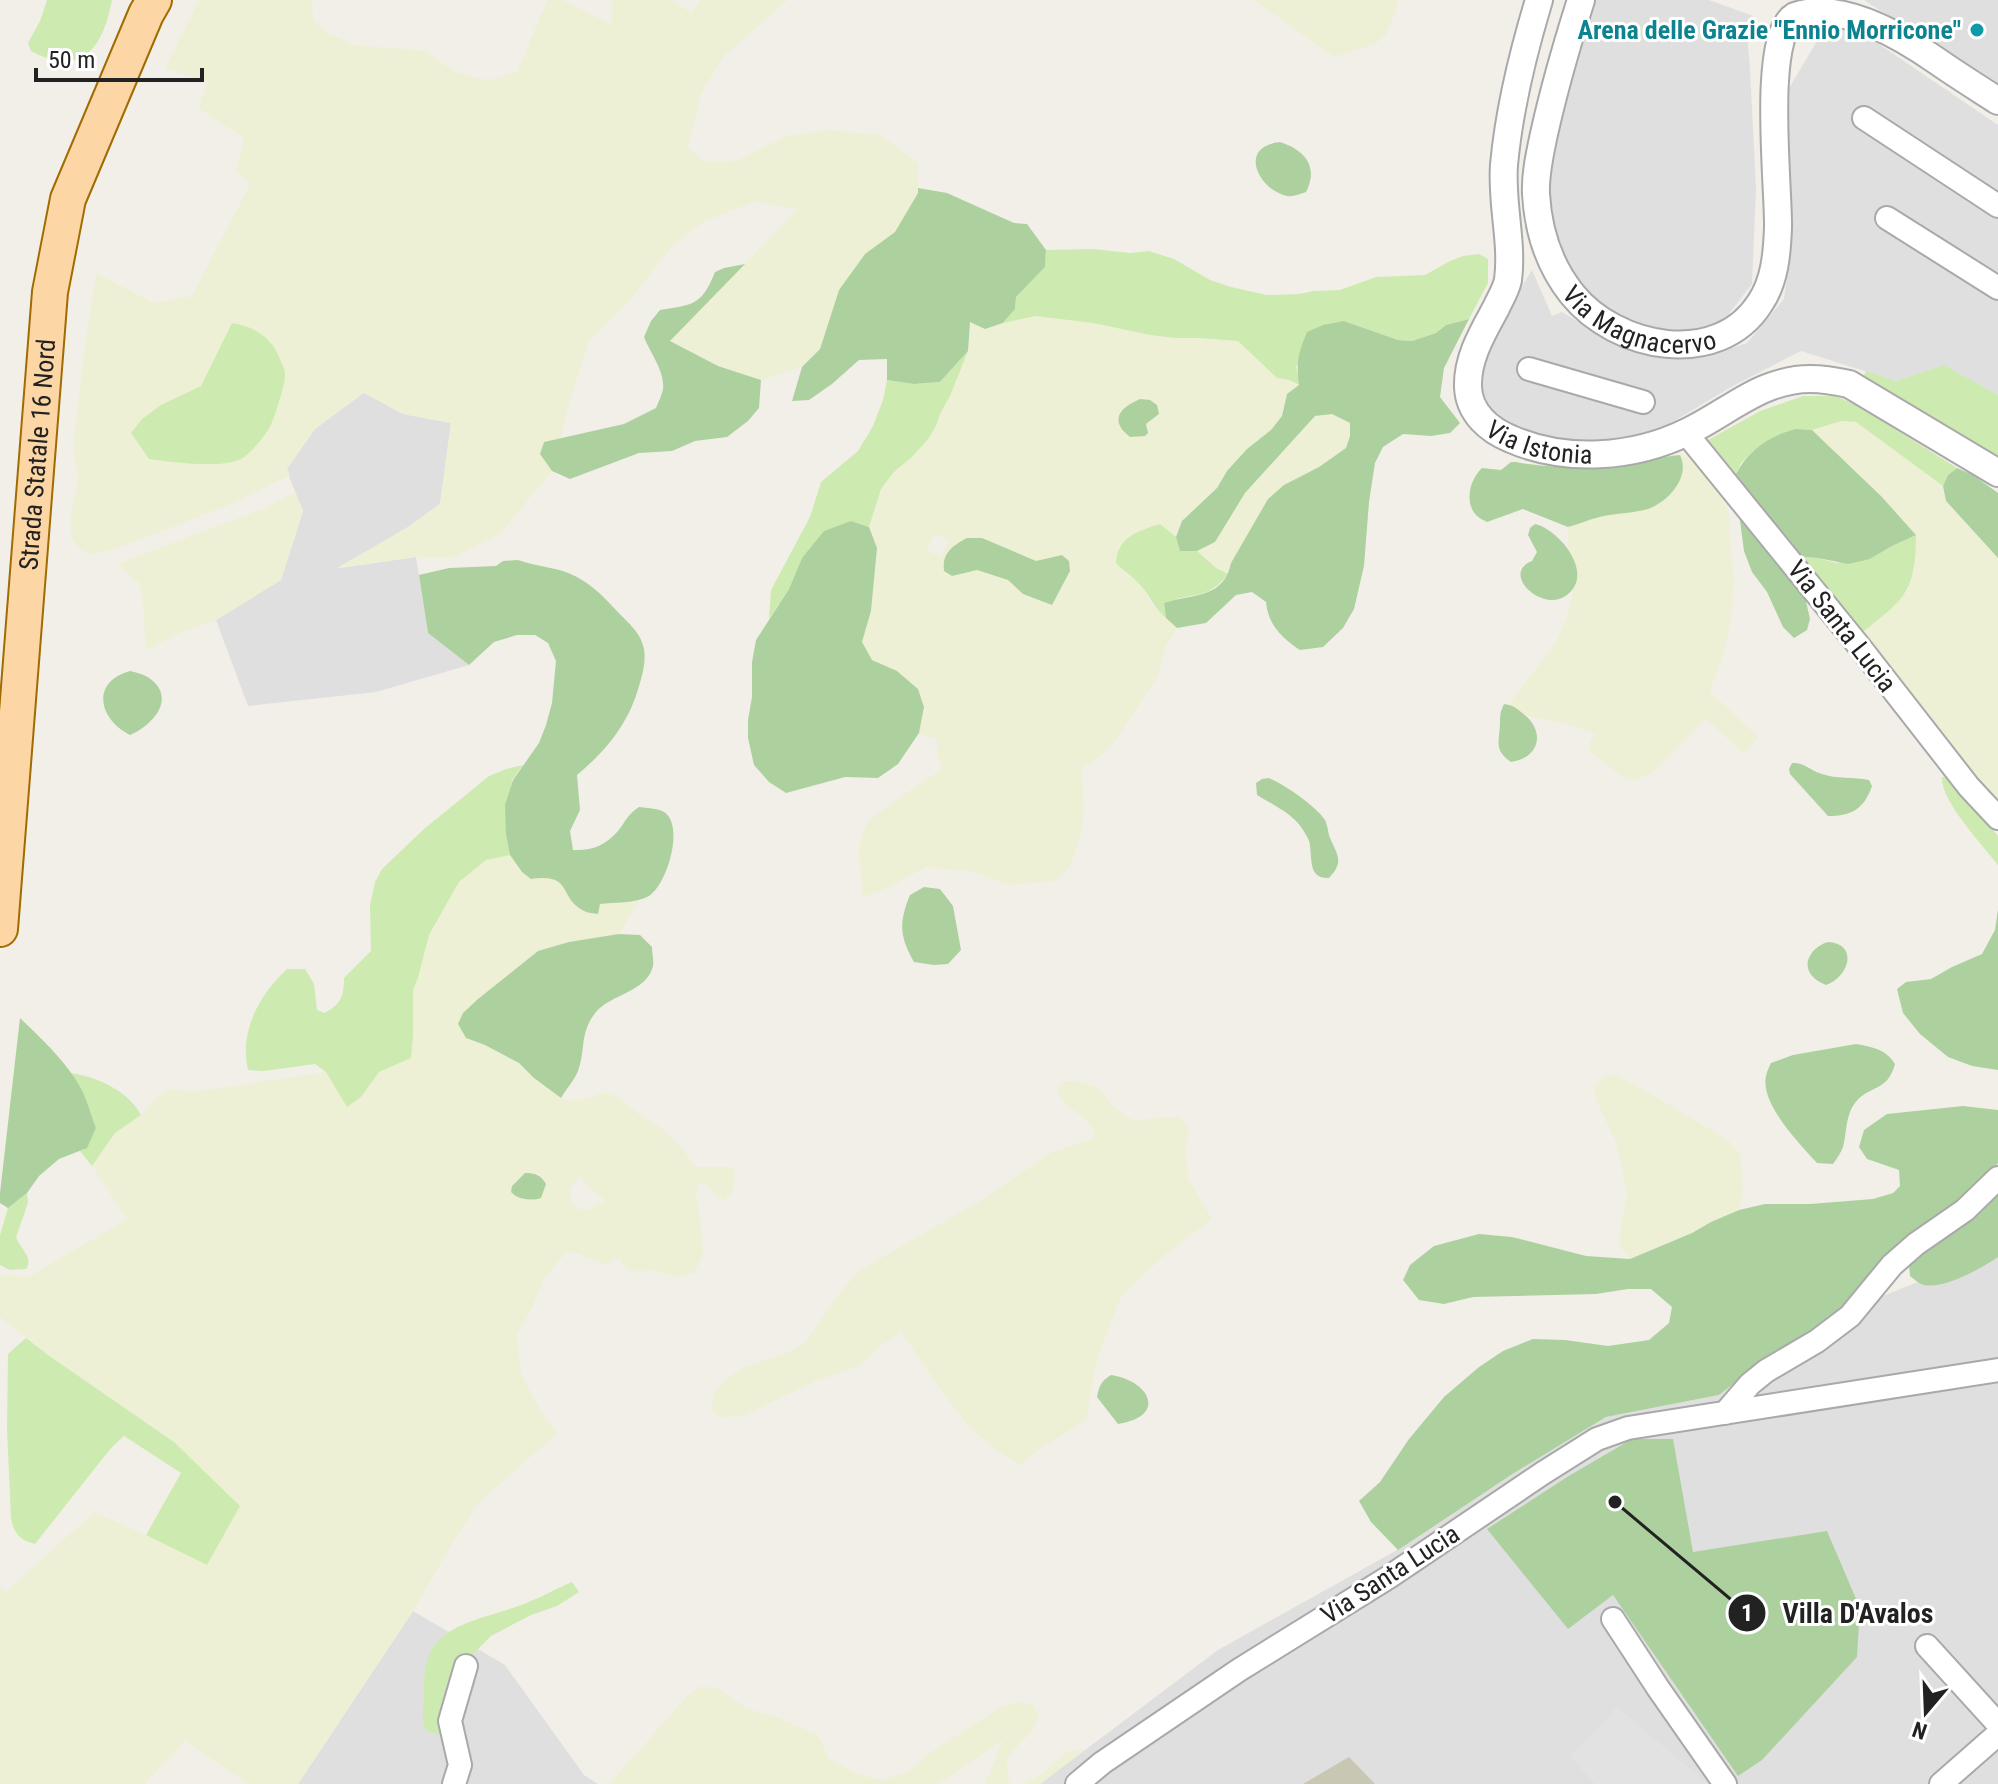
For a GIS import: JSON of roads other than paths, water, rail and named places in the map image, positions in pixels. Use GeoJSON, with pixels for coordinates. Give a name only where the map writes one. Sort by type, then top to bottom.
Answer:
{"type":"FeatureCollection","features":[{"type":"Feature","properties":{"kind":"main road","name":"Strada Statale 16 Nord"},"geometry":{"type":"LineString","coordinates":[[0,929],[50,292],[68,199],[154,0]]}},
{"type":"Feature","properties":{"kind":"street","name":"Via Istonia"},"geometry":{"type":"LineString","coordinates":[[1539,0],[1526,44],[1504,167],[1508,282],[1479,341],[1469,379],[1470,401],[1486,425],[1515,441],[1545,450],[1586,456],[1622,452],[1686,433],[1769,387],[1796,379],[1821,378],[1849,384],[1998,473]]}},
{"type":"Feature","properties":{"kind":"street","name":"Via Magnacervo"},"geometry":{"type":"LineString","coordinates":[[1581,0],[1538,161],[1536,192],[1545,247],[1572,294],[1588,311],[1630,335],[1684,345],[1723,337],[1749,317],[1767,293],[1775,266],[1778,227],[1777,55],[1780,40],[1798,9]]}},
{"type":"Feature","properties":{"kind":"street"},"geometry":{"type":"LineString","coordinates":[[1798,9],[1806,11],[1838,6],[1875,21],[1998,101]]}},
{"type":"Feature","properties":{"kind":"street"},"geometry":{"type":"LineString","coordinates":[[1864,118],[1998,206]]}},
{"type":"Feature","properties":{"kind":"street"},"geometry":{"type":"LineString","coordinates":[[1887,218],[1998,288]]}},
{"type":"Feature","properties":{"kind":"street"},"geometry":{"type":"LineString","coordinates":[[1529,369],[1643,402]]}},
{"type":"Feature","properties":{"kind":"street","name":"Via Santa Lucia"},"geometry":{"type":"LineString","coordinates":[[1686,433],[1969,787],[1998,818]]}},
{"type":"Feature","properties":{"kind":"street"},"geometry":{"type":"LineString","coordinates":[[1725,1413],[1766,1371],[1839,1325],[1892,1265],[1965,1210],[1998,1178]]}},
{"type":"Feature","properties":{"kind":"street","name":"Via Santa Lucia"},"geometry":{"type":"LineString","coordinates":[[1077,1784],[1102,1763],[1239,1670],[1389,1577],[1597,1439],[1628,1428],[1998,1370]]}},
{"type":"Feature","properties":{"kind":"street"},"geometry":{"type":"LineString","coordinates":[[1613,1619],[1725,1784]]}},
{"type":"Feature","properties":{"kind":"street"},"geometry":{"type":"LineString","coordinates":[[1927,1646],[1998,1724]]}},
{"type":"Feature","properties":{"kind":"street"},"geometry":{"type":"LineString","coordinates":[[454,1784],[460,1765],[450,1721],[466,1666]]}},
{"type":"Feature","properties":{"kind":"street"},"geometry":{"type":"LineString","coordinates":[[1941,1784],[1998,1734]]}},
{"type":"Feature","properties":{"kind":"place","name":"Arena delle Grazie \"Ennio Morricone\""},"geometry":{"type":"Point","coordinates":[1977,30]}},
{"type":"Feature","properties":{"kind":"place","name":"Villa D'Avalos"},"geometry":{"type":"Point","coordinates":[1615,1502]}}]}
